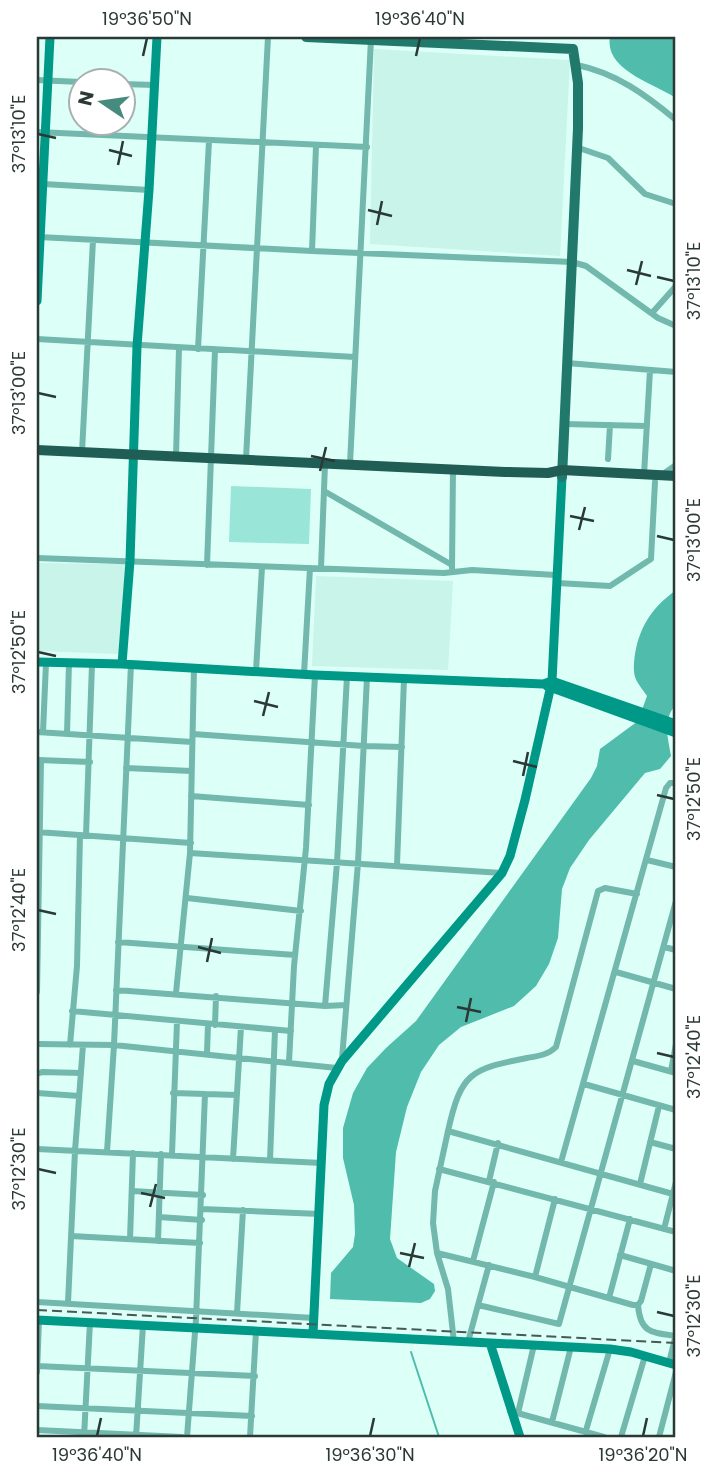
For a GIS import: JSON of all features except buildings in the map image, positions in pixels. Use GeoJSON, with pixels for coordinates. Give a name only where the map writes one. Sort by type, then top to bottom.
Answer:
{"type":"FeatureCollection","features":[{"type":"Feature","properties":{"kind":"highway"},"geometry":{"type":"LineString","coordinates":[[37,450],[325,464],[644,475],[676,483]]}},
{"type":"Feature","properties":{"kind":"highway"},"geometry":{"type":"LineString","coordinates":[[559,473],[658,479],[676,476]]}},
{"type":"Feature","properties":{"kind":"main road"},"geometry":{"type":"LineString","coordinates":[[306,37],[484,41],[573,49]]}},
{"type":"Feature","properties":{"kind":"main road"},"geometry":{"type":"LineString","coordinates":[[559,473],[564,424],[576,147],[577,65],[569,37]]}},
{"type":"Feature","properties":{"kind":"street"},"geometry":{"type":"LineString","coordinates":[[37,301],[38,237],[43,184],[41,132],[48,81],[50,37]]}},
{"type":"Feature","properties":{"kind":"street"},"geometry":{"type":"LineString","coordinates":[[107,1152],[127,768],[127,664],[137,346],[157,37]]}},
{"type":"Feature","properties":{"kind":"street"},"geometry":{"type":"LineString","coordinates":[[246,459],[268,37]]}},
{"type":"Feature","properties":{"kind":"street"},"geometry":{"type":"LineString","coordinates":[[350,464],[371,38]]}},
{"type":"Feature","properties":{"kind":"street"},"geometry":{"type":"LineString","coordinates":[[577,65],[601,70],[618,79],[676,120]]}},
{"type":"Feature","properties":{"kind":"street"},"geometry":{"type":"LineString","coordinates":[[37,80],[66,82]]}},
{"type":"Feature","properties":{"kind":"street"},"geometry":{"type":"LineString","coordinates":[[136,84],[155,85]]}},
{"type":"Feature","properties":{"kind":"street"},"geometry":{"type":"LineString","coordinates":[[41,132],[367,147]]}},
{"type":"Feature","properties":{"kind":"street"},"geometry":{"type":"LineString","coordinates":[[198,349],[209,141]]}},
{"type":"Feature","properties":{"kind":"street"},"geometry":{"type":"LineString","coordinates":[[312,251],[316,146]]}},
{"type":"Feature","properties":{"kind":"street"},"geometry":{"type":"LineString","coordinates":[[576,147],[608,158],[645,194],[676,204]]}},
{"type":"Feature","properties":{"kind":"street"},"geometry":{"type":"LineString","coordinates":[[43,184],[149,190]]}},
{"type":"Feature","properties":{"kind":"street"},"geometry":{"type":"LineString","coordinates":[[38,237],[572,262],[586,266],[652,313],[676,326]]}},
{"type":"Feature","properties":{"kind":"street"},"geometry":{"type":"LineString","coordinates":[[82,452],[93,240]]}},
{"type":"Feature","properties":{"kind":"street"},"geometry":{"type":"LineString","coordinates":[[652,313],[676,285]]}},
{"type":"Feature","properties":{"kind":"street"},"geometry":{"type":"LineString","coordinates":[[37,340],[355,356]]}},
{"type":"Feature","properties":{"kind":"street"},"geometry":{"type":"LineString","coordinates":[[176,456],[179,348]]}},
{"type":"Feature","properties":{"kind":"street"},"geometry":{"type":"LineString","coordinates":[[207,565],[215,350]]}},
{"type":"Feature","properties":{"kind":"street"},"geometry":{"type":"LineString","coordinates":[[567,363],[676,372]]}},
{"type":"Feature","properties":{"kind":"street"},"geometry":{"type":"LineString","coordinates":[[644,475],[650,370]]}},
{"type":"Feature","properties":{"kind":"street"},"geometry":{"type":"LineString","coordinates":[[564,424],[647,426]]}},
{"type":"Feature","properties":{"kind":"street"},"geometry":{"type":"LineString","coordinates":[[608,459],[610,425]]}},
{"type":"Feature","properties":{"kind":"street"},"geometry":{"type":"LineString","coordinates":[[321,568],[325,464]]}},
{"type":"Feature","properties":{"kind":"street"},"geometry":{"type":"LineString","coordinates":[[37,558],[452,573],[472,570],[610,586],[651,559],[658,479],[676,465]]}},
{"type":"Feature","properties":{"kind":"street"},"geometry":{"type":"LineString","coordinates":[[452,573],[453,469]]}},
{"type":"Feature","properties":{"kind":"street"},"geometry":{"type":"LineString","coordinates":[[339,1064],[502,873],[510,856],[525,800],[548,684],[556,579],[559,473]]}},
{"type":"Feature","properties":{"kind":"street"},"geometry":{"type":"LineString","coordinates":[[324,491],[452,565]]}},
{"type":"Feature","properties":{"kind":"street"},"geometry":{"type":"LineString","coordinates":[[256,671],[262,567]]}},
{"type":"Feature","properties":{"kind":"street"},"geometry":{"type":"LineString","coordinates":[[304,674],[310,568]]}},
{"type":"Feature","properties":{"kind":"street"},"geometry":{"type":"LineString","coordinates":[[402,747],[192,738],[128,738],[40,732],[41,662],[548,684],[676,730]]}},
{"type":"Feature","properties":{"kind":"street"},"geometry":{"type":"LineString","coordinates":[[67,734],[69,663]]}},
{"type":"Feature","properties":{"kind":"street"},"geometry":{"type":"LineString","coordinates":[[70,1045],[90,762],[92,664]]}},
{"type":"Feature","properties":{"kind":"street"},"geometry":{"type":"LineString","coordinates":[[176,993],[191,843],[194,668]]}},
{"type":"Feature","properties":{"kind":"street"},"geometry":{"type":"LineString","coordinates":[[289,1062],[295,955],[309,805],[315,675]]}},
{"type":"Feature","properties":{"kind":"street"},"geometry":{"type":"LineString","coordinates":[[324,1006],[337,863],[347,676]]}},
{"type":"Feature","properties":{"kind":"street"},"geometry":{"type":"LineString","coordinates":[[313,1334],[326,1095],[339,1064],[346,1005],[358,863],[367,677]]}},
{"type":"Feature","properties":{"kind":"street"},"geometry":{"type":"LineString","coordinates":[[397,865],[404,679]]}},
{"type":"Feature","properties":{"kind":"street"},"geometry":{"type":"LineString","coordinates":[[37,992],[39,760],[90,762]]}},
{"type":"Feature","properties":{"kind":"street"},"geometry":{"type":"LineString","coordinates":[[127,768],[191,771]]}},
{"type":"Feature","properties":{"kind":"street"},"geometry":{"type":"LineString","coordinates":[[561,1162],[666,788],[670,783],[676,783]]}},
{"type":"Feature","properties":{"kind":"street"},"geometry":{"type":"LineString","coordinates":[[191,796],[309,805]]}},
{"type":"Feature","properties":{"kind":"street"},"geometry":{"type":"LineString","coordinates":[[39,832],[191,843]]}},
{"type":"Feature","properties":{"kind":"street"},"geometry":{"type":"LineString","coordinates":[[190,853],[502,873]]}},
{"type":"Feature","properties":{"kind":"street"},"geometry":{"type":"LineString","coordinates":[[647,860],[676,867]]}},
{"type":"Feature","properties":{"kind":"street"},"geometry":{"type":"LineString","coordinates":[[454,1342],[448,1289],[438,1253],[433,1209],[439,1169],[457,1097],[470,1077],[481,1069],[493,1064],[545,1055],[556,1047],[598,891],[605,888],[638,894]]}},
{"type":"Feature","properties":{"kind":"street"},"geometry":{"type":"LineString","coordinates":[[187,898],[301,911]]}},
{"type":"Feature","properties":{"kind":"street"},"geometry":{"type":"LineString","coordinates":[[478,1305],[559,1324],[676,901]]}},
{"type":"Feature","properties":{"kind":"street"},"geometry":{"type":"LineString","coordinates":[[118,943],[295,955]]}},
{"type":"Feature","properties":{"kind":"street"},"geometry":{"type":"LineString","coordinates":[[664,947],[676,950]]}},
{"type":"Feature","properties":{"kind":"street"},"geometry":{"type":"LineString","coordinates":[[616,972],[676,989]]}},
{"type":"Feature","properties":{"kind":"street"},"geometry":{"type":"LineString","coordinates":[[116,990],[324,1006],[346,1005]]}},
{"type":"Feature","properties":{"kind":"street"},"geometry":{"type":"LineString","coordinates":[[207,1053],[216,996]]}},
{"type":"Feature","properties":{"kind":"street"},"geometry":{"type":"LineString","coordinates":[[72,1011],[291,1031]]}},
{"type":"Feature","properties":{"kind":"street"},"geometry":{"type":"LineString","coordinates":[[172,1154],[177,1022]]}},
{"type":"Feature","properties":{"kind":"street"},"geometry":{"type":"LineString","coordinates":[[233,1159],[241,1027]]}},
{"type":"Feature","properties":{"kind":"street"},"geometry":{"type":"LineString","coordinates":[[270,1160],[275,1030]]}},
{"type":"Feature","properties":{"kind":"street"},"geometry":{"type":"LineString","coordinates":[[37,1044],[114,1045],[274,1061],[339,1064]]}},
{"type":"Feature","properties":{"kind":"street"},"geometry":{"type":"LineString","coordinates":[[633,1060],[674,1072],[676,1044]]}},
{"type":"Feature","properties":{"kind":"street"},"geometry":{"type":"LineString","coordinates":[[68,1303],[83,1045]]}},
{"type":"Feature","properties":{"kind":"street"},"geometry":{"type":"LineString","coordinates":[[37,1074],[80,1073]]}},
{"type":"Feature","properties":{"kind":"street"},"geometry":{"type":"LineString","coordinates":[[584,1084],[676,1110]]}},
{"type":"Feature","properties":{"kind":"street"},"geometry":{"type":"LineString","coordinates":[[37,1093],[79,1096]]}},
{"type":"Feature","properties":{"kind":"street"},"geometry":{"type":"LineString","coordinates":[[173,1093],[237,1095]]}},
{"type":"Feature","properties":{"kind":"street"},"geometry":{"type":"LineString","coordinates":[[37,1430],[85,1435],[185,1437],[197,1311],[205,1094]]}},
{"type":"Feature","properties":{"kind":"street"},"geometry":{"type":"LineString","coordinates":[[640,1184],[659,1106]]}},
{"type":"Feature","properties":{"kind":"street"},"geometry":{"type":"LineString","coordinates":[[448,1131],[673,1194]]}},
{"type":"Feature","properties":{"kind":"street"},"geometry":{"type":"LineString","coordinates":[[650,1142],[676,1149]]}},
{"type":"Feature","properties":{"kind":"street"},"geometry":{"type":"LineString","coordinates":[[473,1261],[498,1143]]}},
{"type":"Feature","properties":{"kind":"street"},"geometry":{"type":"LineString","coordinates":[[37,1149],[322,1163]]}},
{"type":"Feature","properties":{"kind":"street"},"geometry":{"type":"LineString","coordinates":[[130,1240],[133,1153]]}},
{"type":"Feature","properties":{"kind":"street"},"geometry":{"type":"LineString","coordinates":[[158,1241],[161,1154]]}},
{"type":"Feature","properties":{"kind":"street"},"geometry":{"type":"LineString","coordinates":[[439,1169],[676,1232]]}},
{"type":"Feature","properties":{"kind":"street"},"geometry":{"type":"LineString","coordinates":[[664,1229],[676,1182]]}},
{"type":"Feature","properties":{"kind":"street"},"geometry":{"type":"LineString","coordinates":[[132,1191],[203,1195]]}},
{"type":"Feature","properties":{"kind":"street"},"geometry":{"type":"LineString","coordinates":[[535,1277],[555,1199]]}},
{"type":"Feature","properties":{"kind":"street"},"geometry":{"type":"LineString","coordinates":[[202,1209],[320,1214]]}},
{"type":"Feature","properties":{"kind":"street"},"geometry":{"type":"LineString","coordinates":[[237,1313],[243,1210]]}},
{"type":"Feature","properties":{"kind":"street"},"geometry":{"type":"LineString","coordinates":[[159,1217],[202,1220]]}},
{"type":"Feature","properties":{"kind":"street"},"geometry":{"type":"LineString","coordinates":[[609,1298],[629,1219]]}},
{"type":"Feature","properties":{"kind":"street"},"geometry":{"type":"LineString","coordinates":[[71,1236],[200,1243]]}},
{"type":"Feature","properties":{"kind":"street"},"geometry":{"type":"LineString","coordinates":[[438,1253],[638,1305]]}},
{"type":"Feature","properties":{"kind":"street"},"geometry":{"type":"LineString","coordinates":[[620,1255],[676,1270]]}},
{"type":"Feature","properties":{"kind":"street"},"geometry":{"type":"LineString","coordinates":[[37,1372],[38,1320],[610,1349],[673,1364],[676,1336],[653,1333],[645,1328],[639,1318],[638,1305],[651,1264]]}},
{"type":"Feature","properties":{"kind":"street"},"geometry":{"type":"LineString","coordinates":[[468,1342],[489,1265]]}},
{"type":"Feature","properties":{"kind":"street"},"geometry":{"type":"LineString","coordinates":[[37,1302],[314,1318]]}},
{"type":"Feature","properties":{"kind":"street"},"geometry":{"type":"LineString","coordinates":[[85,1435],[90,1322]]}},
{"type":"Feature","properties":{"kind":"street"},"geometry":{"type":"LineString","coordinates":[[136,1436],[143,1325]]}},
{"type":"Feature","properties":{"kind":"street"},"geometry":{"type":"LineString","coordinates":[[250,1437],[256,1331]]}},
{"type":"Feature","properties":{"kind":"street"},"geometry":{"type":"LineString","coordinates":[[490,1343],[520,1437]]}},
{"type":"Feature","properties":{"kind":"street"},"geometry":{"type":"LineString","coordinates":[[514,1412],[534,1345]]}},
{"type":"Feature","properties":{"kind":"street"},"geometry":{"type":"LineString","coordinates":[[552,1422],[571,1347]]}},
{"type":"Feature","properties":{"kind":"street"},"geometry":{"type":"LineString","coordinates":[[585,1435],[610,1349]]}},
{"type":"Feature","properties":{"kind":"street"},"geometry":{"type":"LineString","coordinates":[[621,1437],[645,1356]]}},
{"type":"Feature","properties":{"kind":"street"},"geometry":{"type":"LineString","coordinates":[[37,1366],[254,1377]]}},
{"type":"Feature","properties":{"kind":"street"},"geometry":{"type":"LineString","coordinates":[[659,1437],[676,1371]]}},
{"type":"Feature","properties":{"kind":"street"},"geometry":{"type":"LineString","coordinates":[[37,1406],[252,1416]]}},
{"type":"Feature","properties":{"kind":"street"},"geometry":{"type":"LineString","coordinates":[[514,1412],[552,1422],[585,1435],[604,1437]]}},
{"type":"Feature","properties":{"kind":"shaded area"},"geometry":{"type":"Polygon","coordinates":[[[610,37],[676,37],[676,98],[623,67],[610,49],[610,37]]]}},
{"type":"Feature","properties":{"kind":"shaded area"},"geometry":{"type":"Polygon","coordinates":[[[374,49],[570,60],[560,256],[370,244],[374,49]]]}},
{"type":"Feature","properties":{"kind":"shaded area"},"geometry":{"type":"Polygon","coordinates":[[[231,486],[311,489],[309,544],[229,542],[231,486]]]}},
{"type":"Feature","properties":{"kind":"shaded area"},"geometry":{"type":"Polygon","coordinates":[[[37,563],[125,564],[121,654],[37,651],[37,563]]]}},
{"type":"Feature","properties":{"kind":"shaded area"},"geometry":{"type":"Polygon","coordinates":[[[316,576],[453,581],[448,670],[312,666],[316,576]]]}},
{"type":"Feature","properties":{"kind":"shaded area"},"geometry":{"type":"Polygon","coordinates":[[[676,590],[676,705],[667,723],[671,756],[660,769],[645,773],[589,840],[570,868],[562,889],[558,938],[549,964],[536,986],[514,1006],[461,1027],[439,1045],[421,1072],[407,1107],[396,1152],[390,1239],[397,1258],[434,1284],[435,1291],[430,1299],[421,1303],[330,1299],[331,1273],[353,1247],[355,1234],[354,1205],[343,1158],[343,1128],[353,1093],[367,1068],[416,1021],[591,778],[597,766],[600,749],[638,721],[647,696],[634,674],[637,644],[649,618],[676,590]]]}},
{"type":"Feature","properties":{"kind":"waterway"},"geometry":{"type":"LineString","coordinates":[[411,1352],[439,1437]]}},
{"type":"Feature","properties":{"kind":"railway"},"geometry":{"type":"LineString","coordinates":[[37,1310],[676,1343]]}}]}
